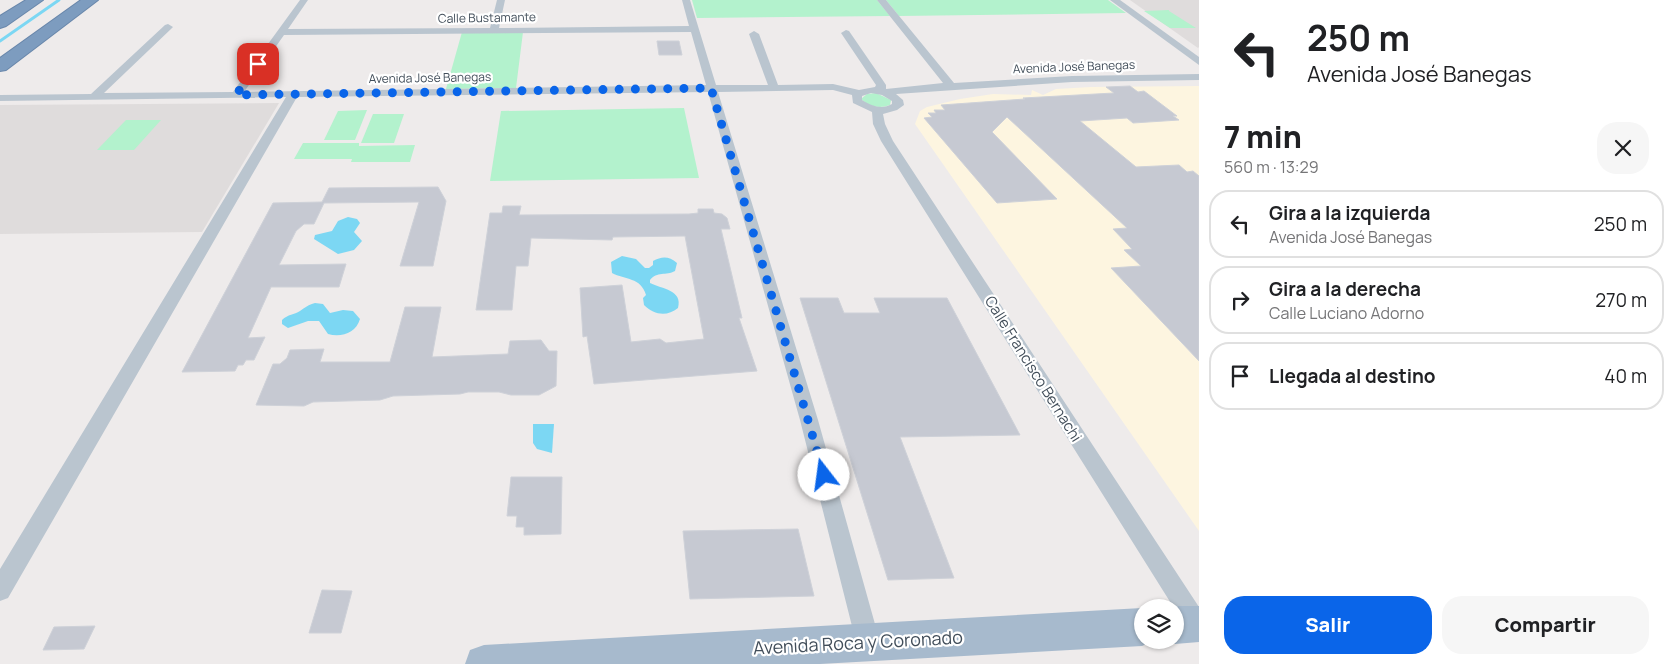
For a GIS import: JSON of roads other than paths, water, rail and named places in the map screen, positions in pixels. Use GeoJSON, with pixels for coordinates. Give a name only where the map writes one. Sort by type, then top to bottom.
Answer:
{"type":"FeatureCollection","features":[{"type":"Feature","properties":{"kind":"highway"},"geometry":{"type":"LineString","coordinates":[[0,23],[36,0]]}},
{"type":"Feature","properties":{"kind":"highway"},"geometry":{"type":"LineString","coordinates":[[0,66],[91,0]]}},
{"type":"Feature","properties":{"kind":"main road","name":"Avenida Roca y Coronado"},"geometry":{"type":"LineString","coordinates":[[484,664],[1134,627]]}},
{"type":"Feature","properties":{"kind":"street"},"geometry":{"type":"LineString","coordinates":[[236,95],[304,0]]}},
{"type":"Feature","properties":{"kind":"street"},"geometry":{"type":"LineString","coordinates":[[494,30],[501,0]]}},
{"type":"Feature","properties":{"kind":"street"},"geometry":{"type":"LineString","coordinates":[[686,0],[806,410],[868,642]]}},
{"type":"Feature","properties":{"kind":"street"},"geometry":{"type":"LineString","coordinates":[[881,0],[951,86]]}},
{"type":"Feature","properties":{"kind":"street"},"geometry":{"type":"LineString","coordinates":[[1114,0],[1199,62]]}},
{"type":"Feature","properties":{"kind":"street"},"geometry":{"type":"LineString","coordinates":[[94,97],[168,27]]}},
{"type":"Feature","properties":{"kind":"street","name":"Calle Bustamante"},"geometry":{"type":"LineString","coordinates":[[280,32],[695,29]]}},
{"type":"Feature","properties":{"kind":"street"},"geometry":{"type":"LineString","coordinates":[[846,33],[883,92],[898,100],[896,107]]}},
{"type":"Feature","properties":{"kind":"street"},"geometry":{"type":"LineString","coordinates":[[754,34],[774,87]]}},
{"type":"Feature","properties":{"kind":"street","name":"Avenida José Banegas"},"geometry":{"type":"LineString","coordinates":[[0,98],[774,87],[833,87],[859,93],[870,90],[883,92],[1072,79],[1199,77]]}},
{"type":"Feature","properties":{"kind":"street","name":"Avenida José Banegas"},"geometry":{"type":"LineString","coordinates":[[877,110],[886,110],[943,93],[951,86]]}},
{"type":"Feature","properties":{"kind":"street"},"geometry":{"type":"LineString","coordinates":[[859,93],[855,96],[856,101],[862,106],[877,110]]}},
{"type":"Feature","properties":{"kind":"street"},"geometry":{"type":"LineString","coordinates":[[0,590],[294,94]]}},
{"type":"Feature","properties":{"kind":"street","name":"Calle Francisco Bernachi"},"geometry":{"type":"LineString","coordinates":[[877,110],[879,124],[887,141],[1190,624]]}},
{"type":"Feature","properties":{"kind":"water"},"geometry":{"type":"Polygon","coordinates":[[[348,217],[357,219],[360,223],[354,232],[362,241],[354,250],[338,254],[314,239],[315,235],[332,231],[338,221],[348,217]]]}},
{"type":"Feature","properties":{"kind":"water"},"geometry":{"type":"Polygon","coordinates":[[[622,256],[636,259],[645,268],[649,268],[653,265],[653,261],[659,258],[668,258],[677,263],[675,271],[653,277],[650,283],[675,294],[679,302],[678,308],[669,313],[661,314],[652,311],[644,305],[643,298],[646,295],[640,285],[612,273],[611,262],[622,256]]]}},
{"type":"Feature","properties":{"kind":"water"},"geometry":{"type":"Polygon","coordinates":[[[315,303],[323,304],[330,313],[343,310],[353,311],[360,319],[358,324],[352,331],[343,335],[333,335],[328,334],[319,321],[308,321],[288,328],[282,324],[284,318],[315,303]]]}},
{"type":"Feature","properties":{"kind":"water"},"geometry":{"type":"Polygon","coordinates":[[[533,424],[554,424],[552,453],[537,449],[533,443],[533,424]]]}},
{"type":"Feature","properties":{"kind":"waterway"},"geometry":{"type":"LineString","coordinates":[[0,41],[59,0]]}}]}
